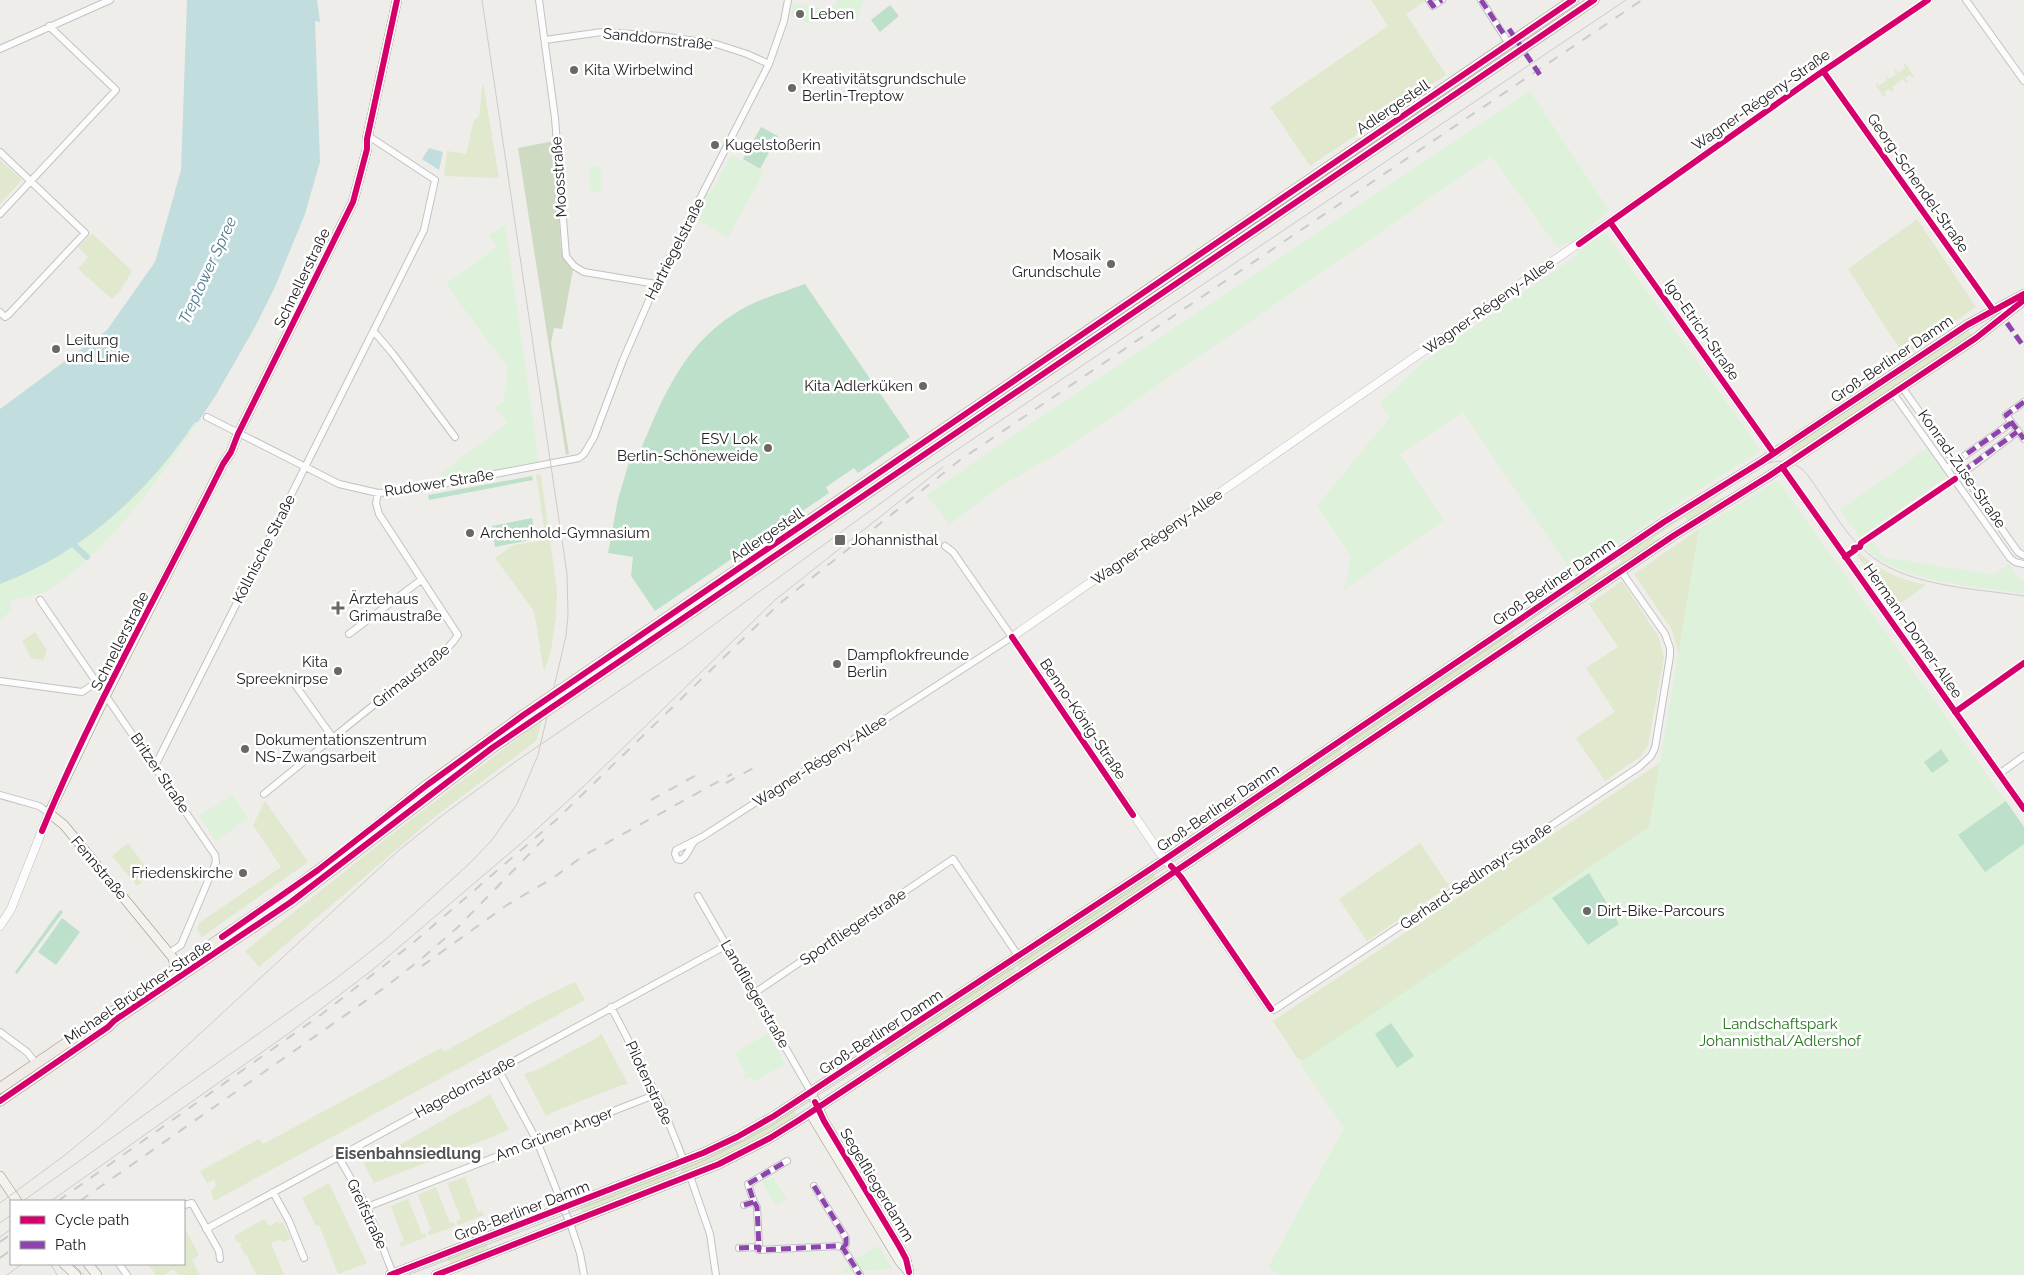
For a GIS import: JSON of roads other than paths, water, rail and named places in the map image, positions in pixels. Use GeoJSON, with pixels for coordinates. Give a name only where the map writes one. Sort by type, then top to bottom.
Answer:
{"type":"FeatureCollection","features":[{"type":"Feature","properties":{"kind":"main road","name":"Schnellerstraße"},"geometry":{"type":"LineString","coordinates":[[49,814],[106,695],[223,464],[226,450],[238,434],[353,202],[363,157],[362,148],[367,137],[397,0]]}},
{"type":"Feature","properties":{"kind":"main road","name":"Adlergestell"},"geometry":{"type":"LineString","coordinates":[[1231,240],[1574,0]]}},
{"type":"Feature","properties":{"kind":"main road","name":"Adlergestell"},"geometry":{"type":"LineString","coordinates":[[526,719],[1231,240],[1594,0]]}},
{"type":"Feature","properties":{"kind":"main road","name":"Groß-Berliner Damm"},"geometry":{"type":"LineString","coordinates":[[392,1274],[684,1161],[737,1137],[774,1116],[1019,956],[1664,522],[1967,324],[2024,294]]}},
{"type":"Feature","properties":{"kind":"main road","name":"Groß-Berliner Damm"},"geometry":{"type":"LineString","coordinates":[[436,1275],[690,1176],[770,1138],[810,1114],[1176,871],[1698,519],[1782,467],[1902,388],[1999,321],[2024,300]]}},
{"type":"Feature","properties":{"kind":"main road"},"geometry":{"type":"LineString","coordinates":[[1993,310],[1999,321]]}},
{"type":"Feature","properties":{"kind":"main road"},"geometry":{"type":"LineString","coordinates":[[1773,452],[1782,467]]}},
{"type":"Feature","properties":{"kind":"main road","name":"Michael-Brückner-Straße"},"geometry":{"type":"LineString","coordinates":[[0,1088],[318,870],[475,749],[526,719]]}},
{"type":"Feature","properties":{"kind":"main road","name":"Michael-Brückner-Straße"},"geometry":{"type":"LineString","coordinates":[[0,1101],[292,902],[341,866],[526,719]]}},
{"type":"Feature","properties":{"kind":"main road"},"geometry":{"type":"LineString","coordinates":[[450,779],[456,770],[478,754],[475,749]]}},
{"type":"Feature","properties":{"kind":"main road","name":"Fennstraße"},"geometry":{"type":"LineString","coordinates":[[49,814],[66,828],[169,953],[173,958],[175,969]]}},
{"type":"Feature","properties":{"kind":"main road"},"geometry":{"type":"LineString","coordinates":[[168,985],[175,969]]}},
{"type":"Feature","properties":{"kind":"main road"},"geometry":{"type":"LineString","coordinates":[[810,1114],[811,1092]]}},
{"type":"Feature","properties":{"kind":"main road","name":"Segelfliegerdamm"},"geometry":{"type":"LineString","coordinates":[[811,1092],[818,1108],[906,1259],[908,1274]]}},
{"type":"Feature","properties":{"kind":"main road","name":"Segelfliegerdamm"},"geometry":{"type":"LineString","coordinates":[[810,1114],[908,1274]]}},
{"type":"Feature","properties":{"kind":"main road"},"geometry":{"type":"LineString","coordinates":[[0,1176],[16,1200]]}},
{"type":"Feature","properties":{"kind":"main road"},"geometry":{"type":"LineString","coordinates":[[65,1265],[76,1275]]}},
{"type":"Feature","properties":{"kind":"main road"},"geometry":{"type":"LineString","coordinates":[[89,1265],[97,1275]]}},
{"type":"Feature","properties":{"kind":"street"},"geometry":{"type":"LineString","coordinates":[[0,49],[110,0]]}},
{"type":"Feature","properties":{"kind":"street","name":"Moosstraße"},"geometry":{"type":"LineString","coordinates":[[539,0],[555,118],[566,256],[574,266],[584,272],[656,284]]}},
{"type":"Feature","properties":{"kind":"street","name":"Hartriegelstraße"},"geometry":{"type":"LineString","coordinates":[[537,467],[579,458],[584,454],[594,437],[623,360],[656,284],[769,64],[784,21],[788,0]]}},
{"type":"Feature","properties":{"kind":"street"},"geometry":{"type":"LineString","coordinates":[[1429,0],[1433,6],[1442,0]]}},
{"type":"Feature","properties":{"kind":"street"},"geometry":{"type":"LineString","coordinates":[[1481,0],[1509,44]]}},
{"type":"Feature","properties":{"kind":"street","name":"Wagner-Régeny-Straße"},"geometry":{"type":"LineString","coordinates":[[1610,222],[1823,71],[1928,0]]}},
{"type":"Feature","properties":{"kind":"street"},"geometry":{"type":"LineString","coordinates":[[1966,0],[2024,82]]}},
{"type":"Feature","properties":{"kind":"street"},"geometry":{"type":"LineString","coordinates":[[0,214],[116,90],[49,26]]}},
{"type":"Feature","properties":{"kind":"street","name":"Sanddornstraße"},"geometry":{"type":"LineString","coordinates":[[545,40],[602,32],[662,36],[716,44],[747,54],[769,64]]}},
{"type":"Feature","properties":{"kind":"street","name":"Georg-Schendel-Straße"},"geometry":{"type":"LineString","coordinates":[[1823,71],[1993,310]]}},
{"type":"Feature","properties":{"kind":"street","name":"Köllnische Straße"},"geometry":{"type":"LineString","coordinates":[[155,766],[424,230],[435,180],[367,137]]}},
{"type":"Feature","properties":{"kind":"street"},"geometry":{"type":"LineString","coordinates":[[0,152],[85,233],[3,315]]}},
{"type":"Feature","properties":{"kind":"street","name":"Igo-Etrich-Straße"},"geometry":{"type":"LineString","coordinates":[[1610,222],[1773,452]]}},
{"type":"Feature","properties":{"kind":"street","name":"Wagner-Régeny-Allee"},"geometry":{"type":"LineString","coordinates":[[696,840],[1012,637],[1610,222]]}},
{"type":"Feature","properties":{"kind":"street"},"geometry":{"type":"LineString","coordinates":[[373,332],[378,335],[454,437]]}},
{"type":"Feature","properties":{"kind":"street","name":"Konrad-Zuse-Straße"},"geometry":{"type":"LineString","coordinates":[[1902,388],[2018,552],[2024,556]]}},
{"type":"Feature","properties":{"kind":"street","name":"Konrad-Zuse-Straße"},"geometry":{"type":"LineString","coordinates":[[1893,393],[2010,558],[2023,564]]}},
{"type":"Feature","properties":{"kind":"street"},"geometry":{"type":"LineString","coordinates":[[2024,402],[2006,415],[2024,439]]}},
{"type":"Feature","properties":{"kind":"street","name":"Rudower Straße"},"geometry":{"type":"LineString","coordinates":[[207,417],[347,487],[378,493],[406,491],[537,467]]}},
{"type":"Feature","properties":{"kind":"street"},"geometry":{"type":"LineString","coordinates":[[1947,468],[2011,423]]}},
{"type":"Feature","properties":{"kind":"street"},"geometry":{"type":"LineString","coordinates":[[1955,478],[2017,432]]}},
{"type":"Feature","properties":{"kind":"street","name":"Hermann-Dorner-Allee"},"geometry":{"type":"LineString","coordinates":[[1782,467],[2024,809]]}},
{"type":"Feature","properties":{"kind":"street","name":"Grimaustraße"},"geometry":{"type":"LineString","coordinates":[[264,794],[453,643],[458,636],[379,514],[376,503],[378,493]]}},
{"type":"Feature","properties":{"kind":"street","name":"Benno-König-Straße"},"geometry":{"type":"LineString","coordinates":[[945,546],[958,558],[1164,859],[1176,871]]}},
{"type":"Feature","properties":{"kind":"street"},"geometry":{"type":"LineString","coordinates":[[2023,564],[2024,556]]}},
{"type":"Feature","properties":{"kind":"street","name":"Gerhard-Sedlmayr-Straße"},"geometry":{"type":"LineString","coordinates":[[1176,871],[1269,1008],[1274,1010],[1623,778],[1646,761],[1655,748],[1670,656],[1665,634],[1622,571]]}},
{"type":"Feature","properties":{"kind":"street"},"geometry":{"type":"LineString","coordinates":[[349,634],[421,580]]}},
{"type":"Feature","properties":{"kind":"street","name":"Britzer Straße"},"geometry":{"type":"LineString","coordinates":[[40,600],[215,855],[216,862],[181,945],[169,953]]}},
{"type":"Feature","properties":{"kind":"street"},"geometry":{"type":"LineString","coordinates":[[291,679],[333,738]]}},
{"type":"Feature","properties":{"kind":"street"},"geometry":{"type":"LineString","coordinates":[[0,681],[82,692],[97,682]]}},
{"type":"Feature","properties":{"kind":"street"},"geometry":{"type":"LineString","coordinates":[[1999,774],[2024,756]]}},
{"type":"Feature","properties":{"kind":"street","name":"Fennstraße"},"geometry":{"type":"LineString","coordinates":[[0,795],[39,806],[49,814]]}},
{"type":"Feature","properties":{"kind":"street","name":"Schnellerstraße"},"geometry":{"type":"LineString","coordinates":[[0,926],[10,909],[49,814]]}},
{"type":"Feature","properties":{"kind":"street","name":"Sportfliegerstraße"},"geometry":{"type":"LineString","coordinates":[[754,994],[953,859],[1019,956]]}},
{"type":"Feature","properties":{"kind":"street","name":"Landfliegerstraße"},"geometry":{"type":"LineString","coordinates":[[698,896],[725,941],[725,946],[811,1092]]}},
{"type":"Feature","properties":{"kind":"street","name":"Hagedornstraße"},"geometry":{"type":"LineString","coordinates":[[206,1229],[725,946]]}},
{"type":"Feature","properties":{"kind":"street","name":"Pilotenstraße"},"geometry":{"type":"LineString","coordinates":[[611,1007],[657,1094],[684,1161]]}},
{"type":"Feature","properties":{"kind":"street"},"geometry":{"type":"LineString","coordinates":[[0,1032],[27,1052],[36,1063]]}},
{"type":"Feature","properties":{"kind":"street"},"geometry":{"type":"LineString","coordinates":[[498,1069],[537,1141],[570,1223],[580,1253],[584,1275]]}},
{"type":"Feature","properties":{"kind":"street","name":"Am Grünen Anger"},"geometry":{"type":"LineString","coordinates":[[367,1207],[657,1094]]}},
{"type":"Feature","properties":{"kind":"street","name":"Greifstraße"},"geometry":{"type":"LineString","coordinates":[[338,1156],[367,1207],[392,1274]]}},
{"type":"Feature","properties":{"kind":"street"},"geometry":{"type":"LineString","coordinates":[[787,1161],[748,1184],[757,1208],[759,1250],[838,1246],[843,1248],[860,1275]]}},
{"type":"Feature","properties":{"kind":"street"},"geometry":{"type":"LineString","coordinates":[[690,1176],[710,1234],[716,1275]]}},
{"type":"Feature","properties":{"kind":"street"},"geometry":{"type":"LineString","coordinates":[[814,1186],[846,1238],[846,1244],[843,1248]]}},
{"type":"Feature","properties":{"kind":"street"},"geometry":{"type":"LineString","coordinates":[[273,1192],[289,1220],[304,1258]]}},
{"type":"Feature","properties":{"kind":"street"},"geometry":{"type":"LineString","coordinates":[[185,1205],[191,1202],[219,1251],[220,1259]]}},
{"type":"Feature","properties":{"kind":"street"},"geometry":{"type":"LineString","coordinates":[[744,1206],[754,1202]]}},
{"type":"Feature","properties":{"kind":"street"},"geometry":{"type":"LineString","coordinates":[[740,1248],[759,1246]]}},
{"type":"Feature","properties":{"kind":"water","name":"Treptower Spree"},"geometry":{"type":"Polygon","coordinates":[[[187,0],[317,0],[320,22],[315,21],[320,162],[305,214],[275,287],[255,327],[216,395],[198,422],[195,422],[156,473],[134,497],[85,538],[58,556],[0,584],[0,409],[107,330],[155,262],[181,170],[187,0]]]}},
{"type":"Feature","properties":{"kind":"water"},"geometry":{"type":"Polygon","coordinates":[[[429,148],[443,152],[439,170],[422,159],[429,148]]]}},
{"type":"Feature","properties":{"kind":"waterway"},"geometry":{"type":"LineString","coordinates":[[75,546],[87,557]]}},
{"type":"Feature","properties":{"kind":"tram line"},"geometry":{"type":"LineString","coordinates":[[24,1200],[334,980],[385,940],[470,863],[492,840],[517,804],[538,755],[566,636],[568,615],[567,574],[482,0]]}},
{"type":"Feature","properties":{"kind":"tram line"},"geometry":{"type":"LineString","coordinates":[[0,1203],[65,1155],[100,1126],[398,851],[444,814],[515,762],[682,648],[918,476],[1626,0]]}},
{"type":"Feature","properties":{"kind":"tram line"},"geometry":{"type":"LineString","coordinates":[[408,1275],[701,1162],[771,1126],[1123,896],[1660,530],[1766,464],[1778,461],[1787,462],[1802,469],[1852,538],[1881,563],[1899,572],[1940,584],[2024,596]]}},
{"type":"Feature","properties":{"kind":"tram line"},"geometry":{"type":"LineString","coordinates":[[52,1200],[292,1031],[371,971],[525,840],[584,786],[775,600],[943,467]]}},
{"type":"Feature","properties":{"kind":"tram line"},"geometry":{"type":"LineString","coordinates":[[0,1223],[10,1216]]}},
{"type":"Feature","properties":{"kind":"tram line"},"geometry":{"type":"LineString","coordinates":[[0,1237],[10,1230]]}},
{"type":"Feature","properties":{"kind":"tram line"},"geometry":{"type":"LineString","coordinates":[[7,1275],[21,1265]]}},
{"type":"Feature","properties":{"kind":"tram line"},"geometry":{"type":"LineString","coordinates":[[50,1265],[57,1275]]}},
{"type":"Feature","properties":{"kind":"tram line"},"geometry":{"type":"LineString","coordinates":[[74,1265],[84,1275]]}},
{"type":"Feature","properties":{"kind":"railway"},"geometry":{"type":"LineString","coordinates":[[59,1200],[322,1014],[413,943],[556,820],[779,604],[960,460],[1642,0]]}},
{"type":"Feature","properties":{"kind":"railway"},"geometry":{"type":"LineString","coordinates":[[726,783],[761,764]]}},
{"type":"Feature","properties":{"kind":"railway"},"geometry":{"type":"LineString","coordinates":[[651,800],[702,772]]}},
{"type":"Feature","properties":{"kind":"railway"},"geometry":{"type":"LineString","coordinates":[[422,966],[507,905],[553,878],[583,856],[732,774]]}},
{"type":"Feature","properties":{"kind":"railway"},"geometry":{"type":"LineString","coordinates":[[81,1200],[384,988],[420,960],[458,927],[546,837]]}},
{"type":"Feature","properties":{"kind":"railway"},"geometry":{"type":"LineString","coordinates":[[0,1242],[10,1235]]}},
{"type":"Feature","properties":{"kind":"railway"},"geometry":{"type":"LineString","coordinates":[[0,1258],[10,1251]]}},
{"type":"Feature","properties":{"kind":"place","name":"Leben"},"geometry":{"type":"Point","coordinates":[800,14]}},
{"type":"Feature","properties":{"kind":"place","name":"Kita Wirbelwind"},"geometry":{"type":"Point","coordinates":[574,70]}},
{"type":"Feature","properties":{"kind":"place","name":"Kreativitätsgrundschule Berlin-Treptow"},"geometry":{"type":"Point","coordinates":[792,88]}},
{"type":"Feature","properties":{"kind":"place","name":"Kugelstoßerin"},"geometry":{"type":"Point","coordinates":[715,145]}},
{"type":"Feature","properties":{"kind":"place","name":"Mosaik Grundschule"},"geometry":{"type":"Point","coordinates":[1111,264]}},
{"type":"Feature","properties":{"kind":"place","name":"Leitung und Linie"},"geometry":{"type":"Point","coordinates":[56,349]}},
{"type":"Feature","properties":{"kind":"place","name":"Kita Adlerküken"},"geometry":{"type":"Point","coordinates":[923,386]}},
{"type":"Feature","properties":{"kind":"place","name":"ESV Lok Berlin-Schöneweide"},"geometry":{"type":"Point","coordinates":[768,448]}},
{"type":"Feature","properties":{"kind":"place","name":"Archenhold-Gymnasium"},"geometry":{"type":"Point","coordinates":[470,533]}},
{"type":"Feature","properties":{"kind":"place","name":"Johannisthal"},"geometry":{"type":"Point","coordinates":[840,540]}},
{"type":"Feature","properties":{"kind":"place","name":"Ärztehaus Grimaustraße"},"geometry":{"type":"Point","coordinates":[338,608]}},
{"type":"Feature","properties":{"kind":"place","name":"Dampflokfreunde Berlin"},"geometry":{"type":"Point","coordinates":[837,664]}},
{"type":"Feature","properties":{"kind":"place","name":"Kita Spreeknirpse"},"geometry":{"type":"Point","coordinates":[338,671]}},
{"type":"Feature","properties":{"kind":"place","name":"Dokumentationszentrum NS-Zwangsarbeit"},"geometry":{"type":"Point","coordinates":[245,749]}},
{"type":"Feature","properties":{"kind":"place","name":"Friedenskirche"},"geometry":{"type":"Point","coordinates":[243,873]}},
{"type":"Feature","properties":{"kind":"place","name":"Dirt-Bike-Parcours"},"geometry":{"type":"Point","coordinates":[1587,911]}},
{"type":"Feature","properties":{"kind":"district","name":"Eisenbahnsiedlung"},"geometry":{"type":"Point","coordinates":[408,1153]}},
{"type":"Feature","properties":{"kind":"park label","name":"Landschaftspark Johannisthal/Adlershof"},"geometry":{"type":"Point","coordinates":[1780,1032]}}]}
